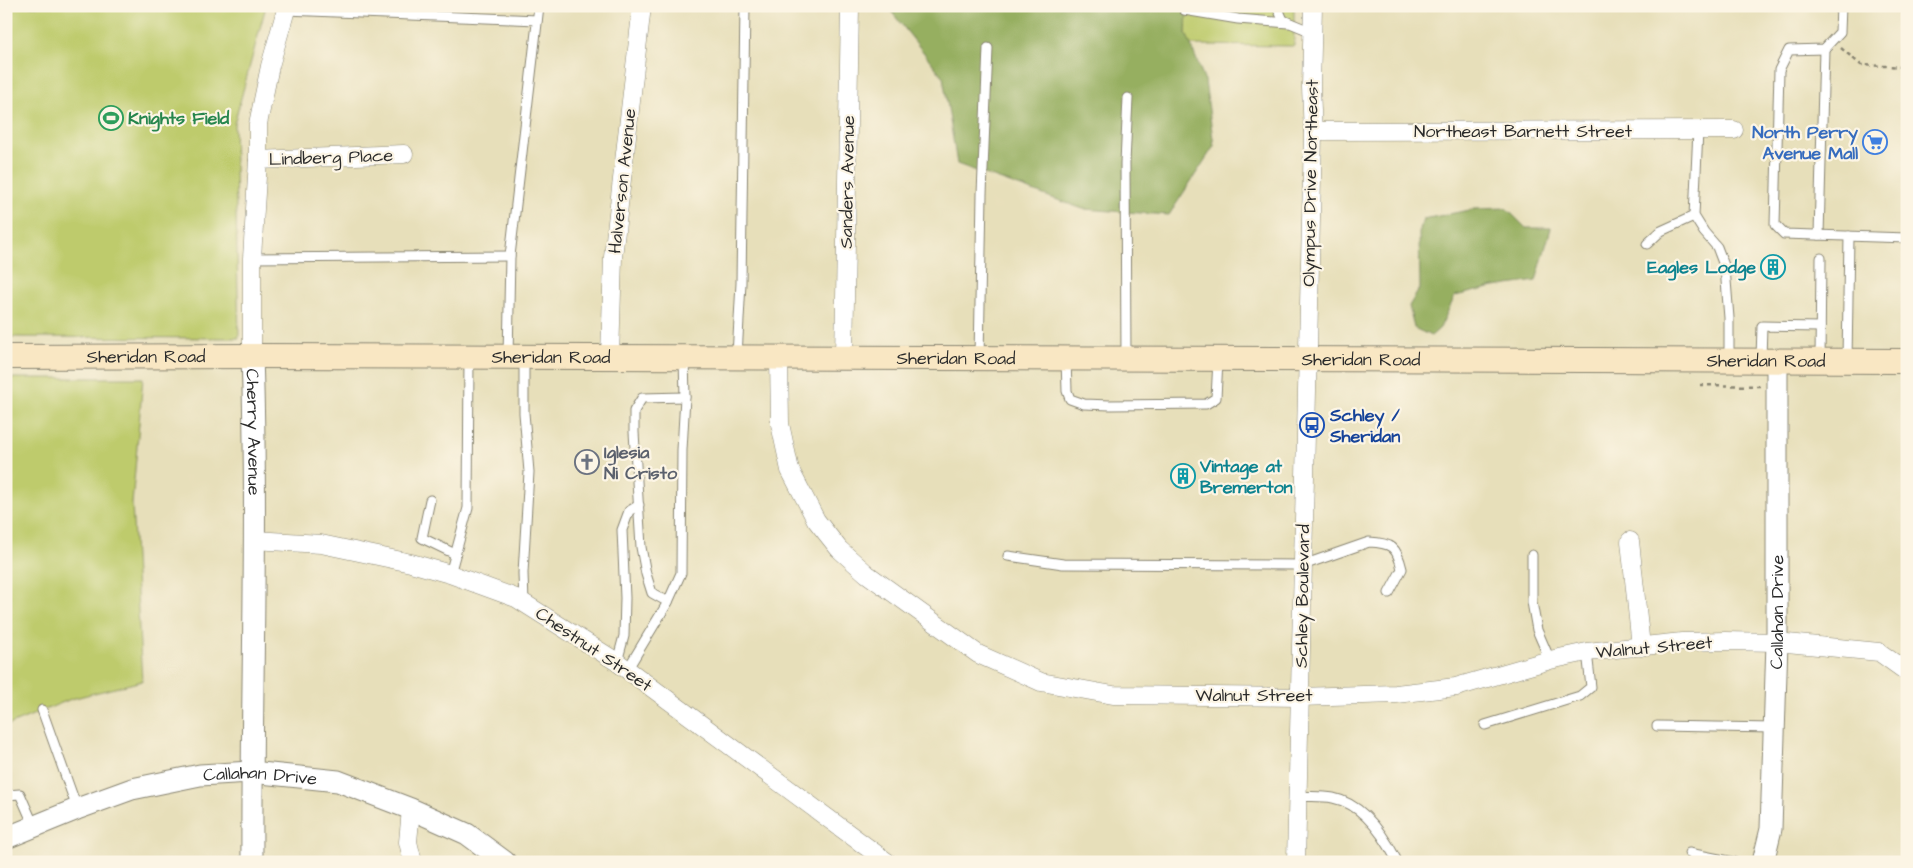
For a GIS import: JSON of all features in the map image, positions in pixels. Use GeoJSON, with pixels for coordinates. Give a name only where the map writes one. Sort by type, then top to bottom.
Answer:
{"type":"FeatureCollection","features":[{"type":"Feature","properties":{"kind":"main road","name":"Sheridan Road"},"geometry":{"type":"LineString","coordinates":[[6,358],[252,356],[1907,361]]}},
{"type":"Feature","properties":{"kind":"street","name":"Halverson Avenue"},"geometry":{"type":"LineString","coordinates":[[610,357],[613,257],[642,6]]}},
{"type":"Feature","properties":{"kind":"street","name":"Sanders Avenue"},"geometry":{"type":"LineString","coordinates":[[844,358],[850,6]]}},
{"type":"Feature","properties":{"kind":"street","name":"Olympus Drive Northeast"},"geometry":{"type":"LineString","coordinates":[[1307,360],[1313,131],[1311,87],[1313,6]]}},
{"type":"Feature","properties":{"kind":"street","name":"Cherry Avenue"},"geometry":{"type":"LineString","coordinates":[[252,862],[251,772],[254,540],[252,258],[258,160],[258,124],[270,66],[286,8]]}},
{"type":"Feature","properties":{"kind":"street","name":"Northeast Barnett Street"},"geometry":{"type":"LineString","coordinates":[[1313,131],[1734,130]]}},
{"type":"Feature","properties":{"kind":"street","name":"Lindberg Place"},"geometry":{"type":"LineString","coordinates":[[258,160],[404,154]]}},
{"type":"Feature","properties":{"kind":"street","name":"Walnut Street"},"geometry":{"type":"LineString","coordinates":[[779,357],[780,424],[790,470],[816,520],[839,549],[867,574],[978,654],[1041,682],[1113,695],[1299,697],[1396,694],[1456,687],[1550,660],[1587,652],[1682,642],[1777,642],[1879,652],[1907,672]]}},
{"type":"Feature","properties":{"kind":"street","name":"Schley Boulevard"},"geometry":{"type":"LineString","coordinates":[[1296,862],[1307,360]]}},
{"type":"Feature","properties":{"kind":"street","name":"Callahan Drive"},"geometry":{"type":"LineString","coordinates":[[1763,862],[1771,830],[1777,642],[1769,360]]}},
{"type":"Feature","properties":{"kind":"street","name":"Chestnut Street"},"geometry":{"type":"LineString","coordinates":[[254,540],[322,544],[411,563],[450,574],[516,598],[622,666],[887,862]]}},
{"type":"Feature","properties":{"kind":"street"},"geometry":{"type":"LineString","coordinates":[[1630,541],[1641,646]]}},
{"type":"Feature","properties":{"kind":"street","name":"Callahan Drive"},"geometry":{"type":"LineString","coordinates":[[6,838],[132,789],[200,775],[251,772],[338,781],[411,809],[467,834],[505,862]]}},
{"type":"Feature","properties":{"kind":"street"},"geometry":{"type":"LineString","coordinates":[[411,809],[408,842],[413,862]]}},
{"type":"Feature","properties":{"kind":"lane"},"geometry":{"type":"LineString","coordinates":[[524,604],[523,574],[528,472],[524,413],[516,357],[510,256],[539,6]]}},
{"type":"Feature","properties":{"kind":"lane"},"geometry":{"type":"LineString","coordinates":[[737,357],[741,283],[745,6]]}},
{"type":"Feature","properties":{"kind":"lane"},"geometry":{"type":"LineString","coordinates":[[1277,6],[1283,20],[1312,32]]}},
{"type":"Feature","properties":{"kind":"lane"},"geometry":{"type":"LineString","coordinates":[[1841,6],[1840,32],[1832,41],[1824,49],[1789,50],[1779,70],[1775,225],[1784,234],[1907,238]]}},
{"type":"Feature","properties":{"kind":"lane"},"geometry":{"type":"LineString","coordinates":[[286,8],[537,20]]}},
{"type":"Feature","properties":{"kind":"lane"},"geometry":{"type":"LineString","coordinates":[[1184,10],[1238,19],[1288,23]]}},
{"type":"Feature","properties":{"kind":"lane"},"geometry":{"type":"LineString","coordinates":[[979,358],[982,194],[988,48]]}},
{"type":"Feature","properties":{"kind":"lane"},"geometry":{"type":"LineString","coordinates":[[1819,235],[1824,49]]}},
{"type":"Feature","properties":{"kind":"lane"},"geometry":{"type":"LineString","coordinates":[[1126,359],[1125,153],[1128,98]]}},
{"type":"Feature","properties":{"kind":"lane"},"geometry":{"type":"LineString","coordinates":[[1698,130],[1694,216],[1704,232],[1717,247],[1725,268],[1729,318],[1729,360]]}},
{"type":"Feature","properties":{"kind":"lane"},"geometry":{"type":"LineString","coordinates":[[1647,244],[1661,231],[1694,216]]}},
{"type":"Feature","properties":{"kind":"lane"},"geometry":{"type":"LineString","coordinates":[[1847,360],[1850,236]]}},
{"type":"Feature","properties":{"kind":"lane"},"geometry":{"type":"LineString","coordinates":[[252,258],[510,256]]}},
{"type":"Feature","properties":{"kind":"lane"},"geometry":{"type":"LineString","coordinates":[[1820,360],[1821,258]]}},
{"type":"Feature","properties":{"kind":"lane"},"geometry":{"type":"LineString","coordinates":[[1769,360],[1762,326],[1820,327]]}},
{"type":"Feature","properties":{"kind":"lane"},"geometry":{"type":"LineString","coordinates":[[450,574],[468,508],[469,357]]}},
{"type":"Feature","properties":{"kind":"lane"},"geometry":{"type":"LineString","coordinates":[[622,666],[668,602],[682,573],[684,357]]}},
{"type":"Feature","properties":{"kind":"lane"},"geometry":{"type":"LineString","coordinates":[[1066,358],[1067,391],[1070,399],[1084,404],[1110,405],[1206,404],[1216,398],[1218,359]]}},
{"type":"Feature","properties":{"kind":"lane"},"geometry":{"type":"LineString","coordinates":[[668,602],[652,593],[641,547],[634,411],[642,398],[685,397]]}},
{"type":"Feature","properties":{"kind":"lane"},"geometry":{"type":"LineString","coordinates":[[430,500],[422,538],[455,554]]}},
{"type":"Feature","properties":{"kind":"lane"},"geometry":{"type":"LineString","coordinates":[[622,666],[625,598],[622,530],[629,511],[638,505]]}},
{"type":"Feature","properties":{"kind":"lane"},"geometry":{"type":"LineString","coordinates":[[1008,556],[1063,564],[1303,565],[1369,542],[1381,543],[1392,546],[1399,556],[1402,569],[1389,594]]}},
{"type":"Feature","properties":{"kind":"lane"},"geometry":{"type":"LineString","coordinates":[[1532,556],[1532,602],[1537,630],[1550,660]]}},
{"type":"Feature","properties":{"kind":"lane"},"geometry":{"type":"LineString","coordinates":[[1485,725],[1580,696],[1590,687],[1587,652]]}},
{"type":"Feature","properties":{"kind":"lane"},"geometry":{"type":"LineString","coordinates":[[42,710],[77,809]]}},
{"type":"Feature","properties":{"kind":"lane"},"geometry":{"type":"LineString","coordinates":[[1657,726],[1774,728]]}},
{"type":"Feature","properties":{"kind":"lane"},"geometry":{"type":"LineString","coordinates":[[6,795],[20,794],[34,826]]}},
{"type":"Feature","properties":{"kind":"lane"},"geometry":{"type":"LineString","coordinates":[[1298,796],[1333,798],[1358,810],[1383,836],[1396,859]]}},
{"type":"Feature","properties":{"kind":"lane"},"geometry":{"type":"LineString","coordinates":[[1689,853],[1734,862]]}},
{"type":"Feature","properties":{"kind":"path"},"geometry":{"type":"LineString","coordinates":[[1832,41],[1861,65],[1907,66]]}},
{"type":"Feature","properties":{"kind":"path"},"geometry":{"type":"LineString","coordinates":[[1700,385],[1765,386]]}},
{"type":"Feature","properties":{"kind":"green space"},"geometry":{"type":"Polygon","coordinates":[[[6,6],[266,6],[234,124],[239,338],[6,337],[6,6]]]}},
{"type":"Feature","properties":{"kind":"green space"},"geometry":{"type":"Polygon","coordinates":[[[887,6],[1187,6],[1186,33],[1205,81],[1214,146],[1169,215],[1083,209],[957,164],[943,77],[887,6]]]}},
{"type":"Feature","properties":{"kind":"green space"},"geometry":{"type":"Polygon","coordinates":[[[1187,6],[1294,6],[1294,46],[1190,45],[1186,33],[1187,6]]]}},
{"type":"Feature","properties":{"kind":"green space"},"geometry":{"type":"Polygon","coordinates":[[[1506,208],[1526,228],[1551,228],[1536,281],[1494,287],[1455,296],[1440,328],[1431,336],[1414,328],[1409,306],[1420,288],[1419,233],[1423,219],[1475,209],[1506,208]]]}},
{"type":"Feature","properties":{"kind":"green space"},"geometry":{"type":"Polygon","coordinates":[[[6,378],[143,378],[132,504],[142,681],[71,699],[6,726],[6,378]]]}},
{"type":"Feature","properties":{"kind":"place","name":"Knights Field"},"geometry":{"type":"Point","coordinates":[111,118]}},
{"type":"Feature","properties":{"kind":"place","name":"North Perry Avenue Mall"},"geometry":{"type":"Point","coordinates":[1875,142]}},
{"type":"Feature","properties":{"kind":"place","name":"Eagles Lodge"},"geometry":{"type":"Point","coordinates":[1773,267]}},
{"type":"Feature","properties":{"kind":"place","name":"Schley / Sheridan"},"geometry":{"type":"Point","coordinates":[1312,425]}},
{"type":"Feature","properties":{"kind":"place","name":"Iglesia Ni Cristo"},"geometry":{"type":"Point","coordinates":[587,462]}},
{"type":"Feature","properties":{"kind":"place","name":"Vintage at Bremerton"},"geometry":{"type":"Point","coordinates":[1183,476]}}]}
